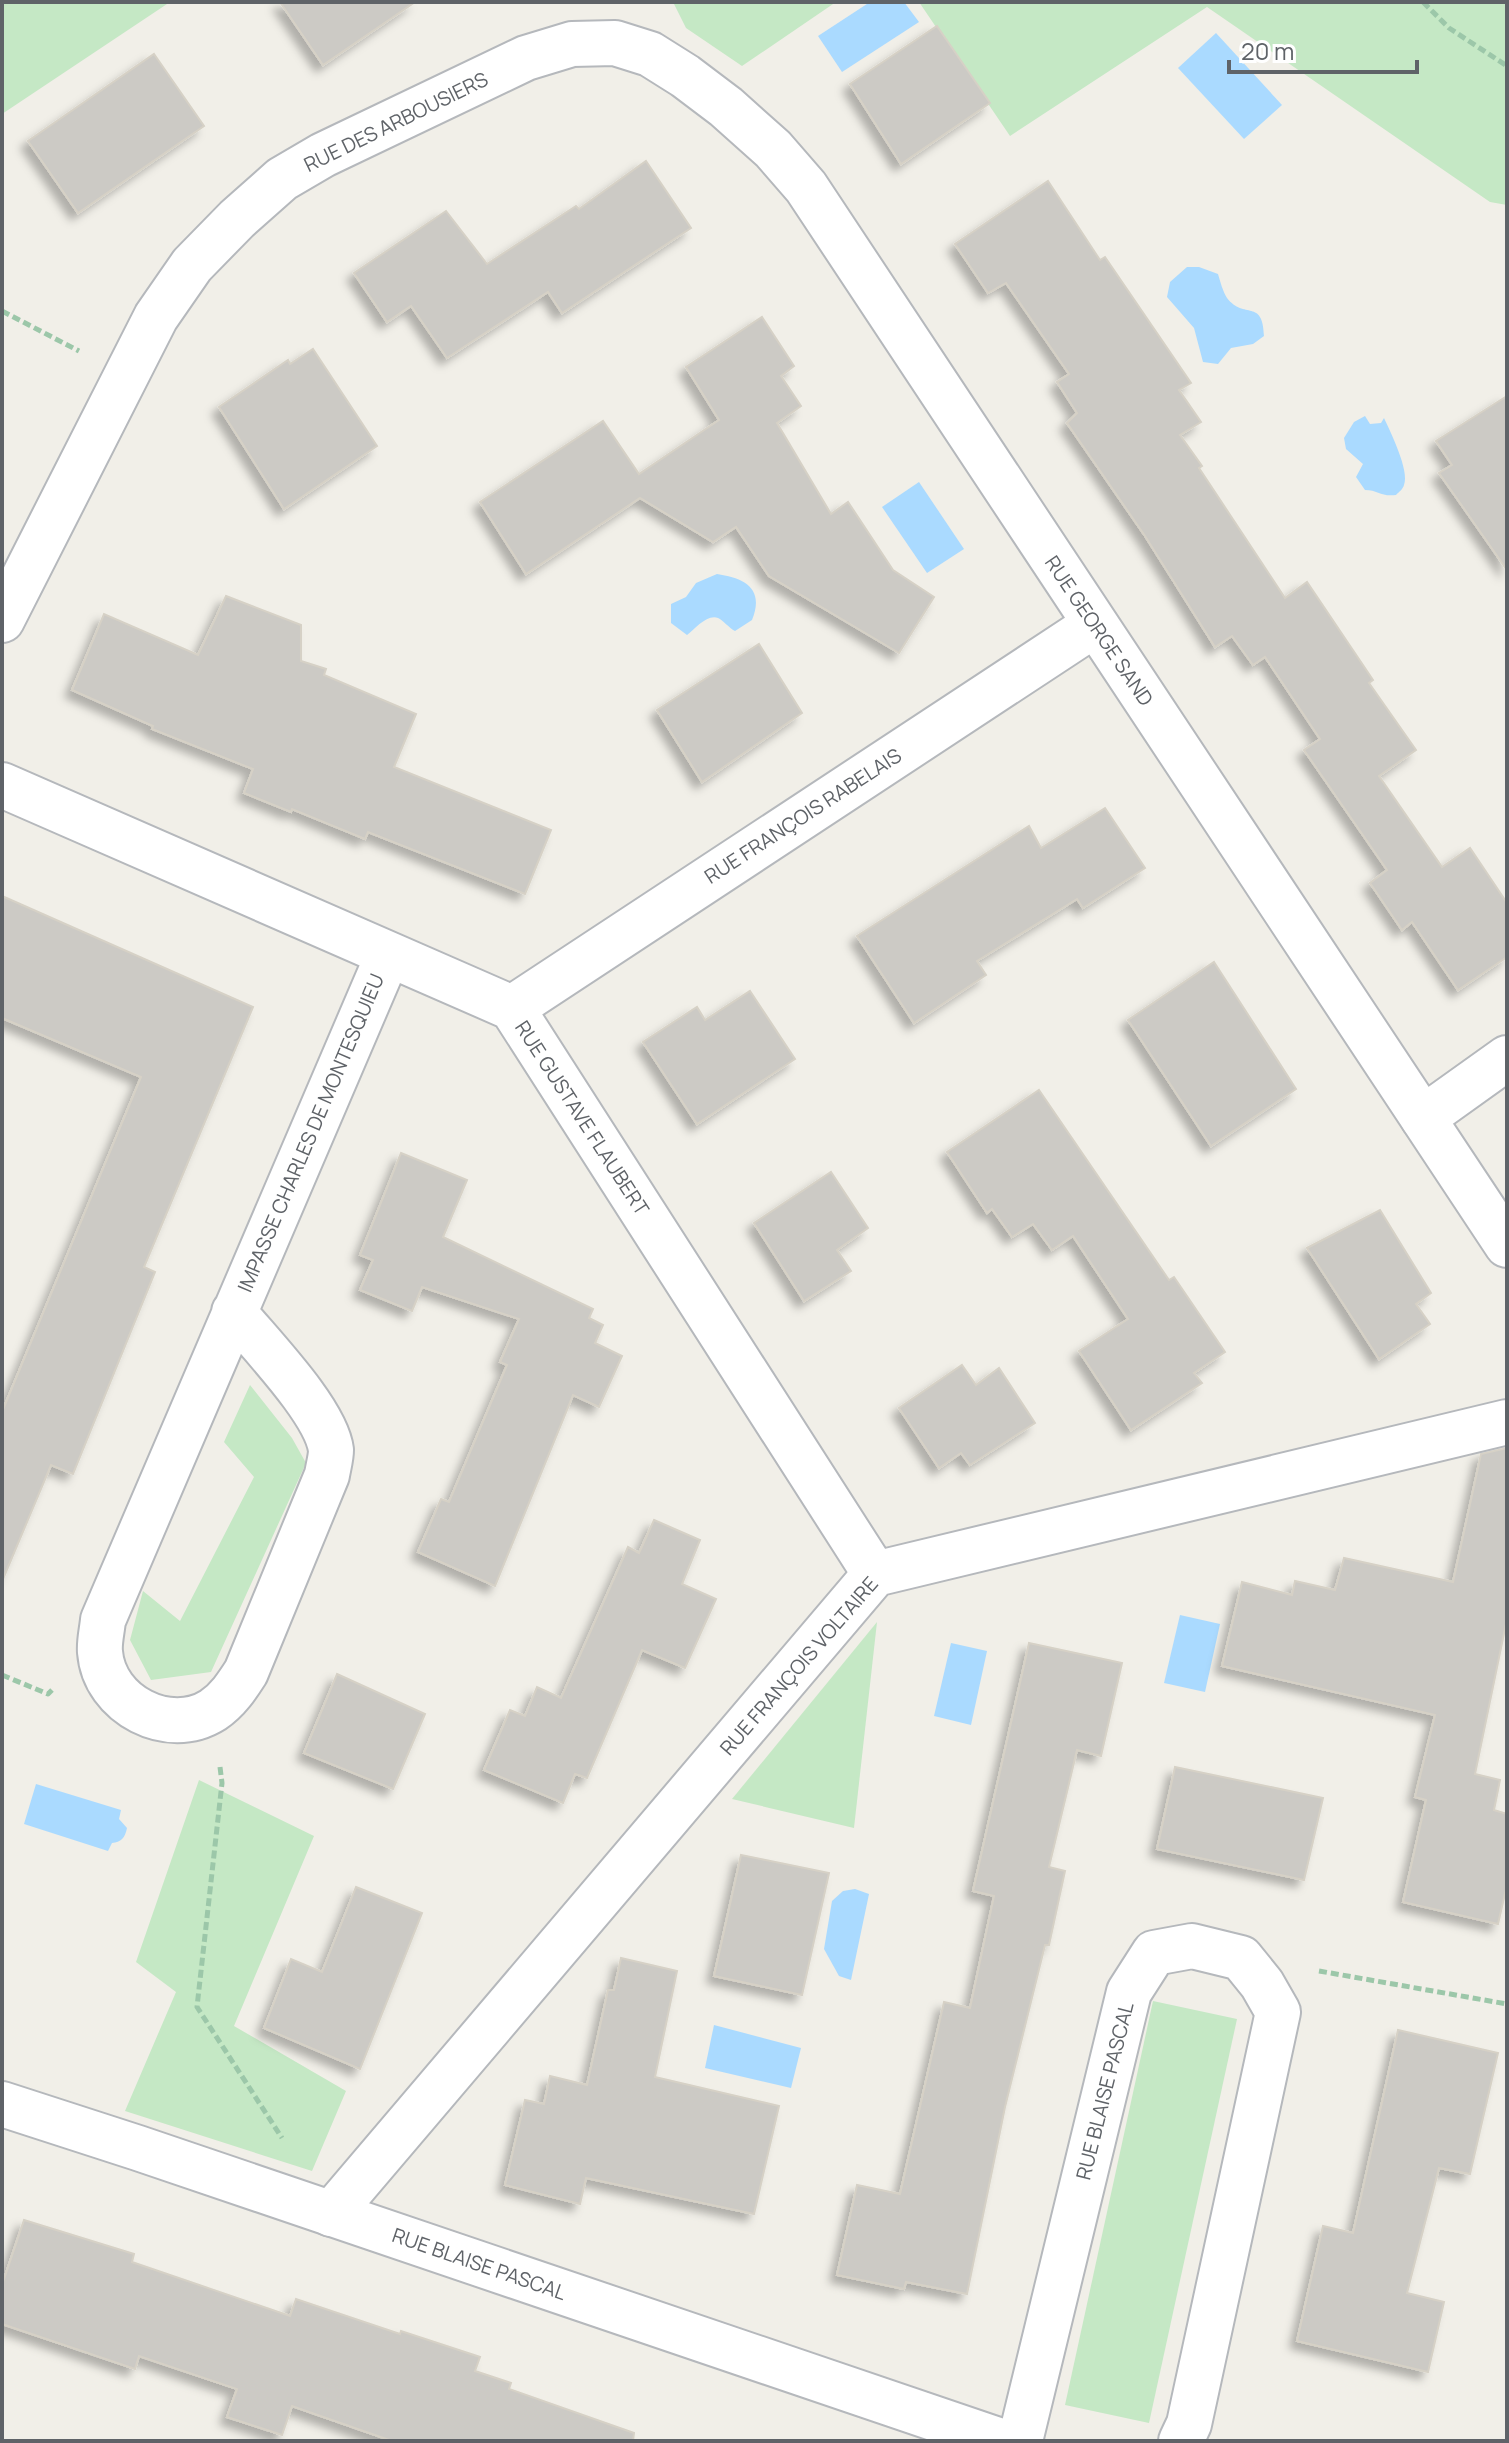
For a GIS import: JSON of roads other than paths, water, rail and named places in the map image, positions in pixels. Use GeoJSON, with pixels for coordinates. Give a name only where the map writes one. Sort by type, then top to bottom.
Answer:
{"type":"FeatureCollection","features":[{"type":"Feature","properties":{"kind":"street","name":"RUE DES ARBOUSIERS"},"geometry":{"type":"LineString","coordinates":[[2,620],[156,317],[192,265],[282,179],[323,155],[526,58],[572,44],[615,43],[650,54]]}},
{"type":"Feature","properties":{"kind":"street","name":"RUE GEORGE SAND"},"geometry":{"type":"LineString","coordinates":[[650,54],[726,107],[773,149],[806,187],[1507,1245]]}},
{"type":"Feature","properties":{"kind":"street","name":"RUE FRANÇOIS RABELAIS"},"geometry":{"type":"LineString","coordinates":[[512,1008],[1094,625]]}},
{"type":"Feature","properties":{"kind":"street","name":"RUE GUSTAVE FLAUBERT"},"geometry":{"type":"LineString","coordinates":[[2,785],[512,1008],[875,1574]]}},
{"type":"Feature","properties":{"kind":"street","name":"IMPASSE CHARLES DE MONTESQUIEU"},"geometry":{"type":"LineString","coordinates":[[234,1312],[323,1426],[331,1451],[327,1475],[246,1672],[233,1692],[213,1710],[187,1720],[160,1720],[130,1706],[110,1684],[100,1654],[103,1620],[234,1312],[388,955]]}},
{"type":"Feature","properties":{"kind":"street"},"geometry":{"type":"LineString","coordinates":[[1423,1118],[1507,1058]]}},
{"type":"Feature","properties":{"kind":"street","name":"RUE FRANÇOIS VOLTAIRE"},"geometry":{"type":"LineString","coordinates":[[331,2214],[875,1574],[1507,1422]]}},
{"type":"Feature","properties":{"kind":"street","name":"RUE BLAISE PASCAL"},"geometry":{"type":"LineString","coordinates":[[1020,2441],[1129,1992],[1154,1953],[1192,1946],[1241,1958],[1262,1984],[1278,2012],[1189,2424],[1181,2441]]}},
{"type":"Feature","properties":{"kind":"street","name":"RUE BLAISE PASCAL"},"geometry":{"type":"LineString","coordinates":[[2,2104],[1001,2441]]}},
{"type":"Feature","properties":{"kind":"water"},"geometry":{"type":"Polygon","coordinates":[[[870,2],[904,2],[919,22],[842,72],[818,36],[870,2]]]}},
{"type":"Feature","properties":{"kind":"water"},"geometry":{"type":"Polygon","coordinates":[[[1216,33],[1282,105],[1244,139],[1178,68],[1216,33]]]}},
{"type":"Feature","properties":{"kind":"water"},"geometry":{"type":"Polygon","coordinates":[[[1187,267],[1199,267],[1218,274],[1227,298],[1260,317],[1264,336],[1253,344],[1231,348],[1218,364],[1203,362],[1194,328],[1167,297],[1170,282],[1187,267]]]}},
{"type":"Feature","properties":{"kind":"water"},"geometry":{"type":"Polygon","coordinates":[[[1365,416],[1370,424],[1381,423],[1384,418],[1398,451],[1405,479],[1403,488],[1396,495],[1365,490],[1356,477],[1363,464],[1346,449],[1344,438],[1354,422],[1365,416]]]}},
{"type":"Feature","properties":{"kind":"water"},"geometry":{"type":"Polygon","coordinates":[[[919,482],[964,549],[927,573],[882,507],[919,482]]]}},
{"type":"Feature","properties":{"kind":"water"},"geometry":{"type":"Polygon","coordinates":[[[717,574],[736,578],[750,586],[756,600],[752,620],[735,631],[714,617],[687,635],[671,623],[671,604],[686,597],[696,583],[717,574]]]}},
{"type":"Feature","properties":{"kind":"water"},"geometry":{"type":"Polygon","coordinates":[[[1180,1615],[1220,1624],[1205,1692],[1164,1683],[1180,1615]]]}},
{"type":"Feature","properties":{"kind":"water"},"geometry":{"type":"Polygon","coordinates":[[[951,1643],[987,1651],[971,1725],[934,1716],[951,1643]]]}},
{"type":"Feature","properties":{"kind":"water"},"geometry":{"type":"Polygon","coordinates":[[[36,1784],[121,1810],[119,1819],[127,1828],[124,1837],[112,1843],[108,1851],[24,1824],[36,1784]]]}},
{"type":"Feature","properties":{"kind":"water"},"geometry":{"type":"Polygon","coordinates":[[[855,1889],[869,1894],[851,1980],[839,1976],[824,1949],[832,1901],[843,1891],[855,1889]]]}},
{"type":"Feature","properties":{"kind":"water"},"geometry":{"type":"Polygon","coordinates":[[[714,2025],[801,2048],[791,2088],[705,2068],[714,2025]]]}}]}
